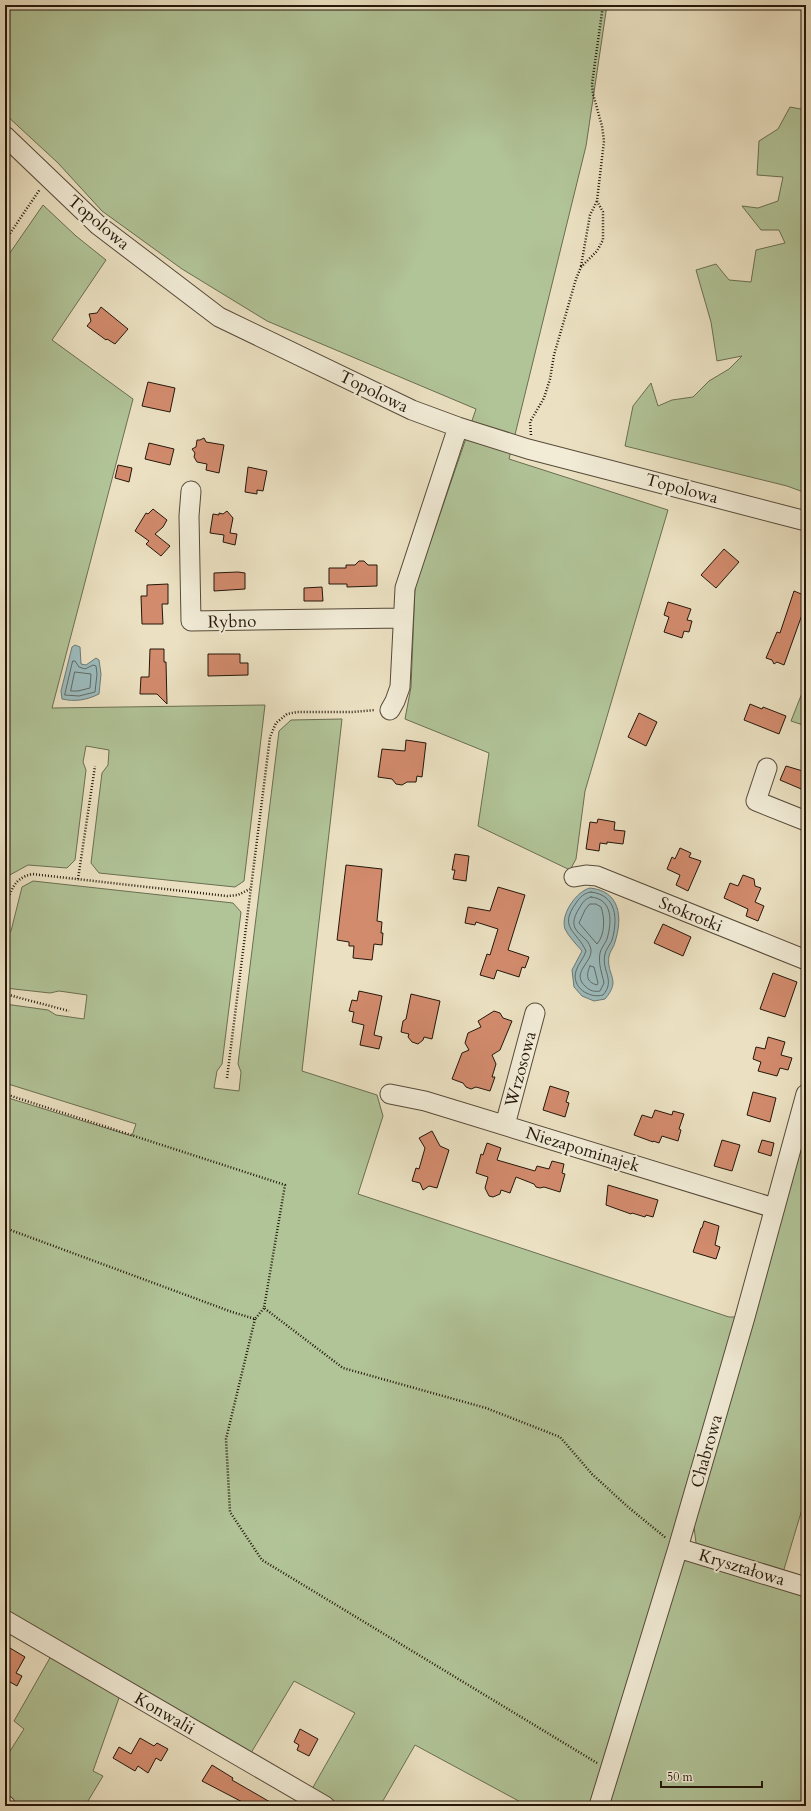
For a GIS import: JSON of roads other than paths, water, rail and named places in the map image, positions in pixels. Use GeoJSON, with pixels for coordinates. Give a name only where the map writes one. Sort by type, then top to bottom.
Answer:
{"type":"FeatureCollection","features":[{"type":"Feature","properties":{"kind":"street","name":"Topolowa"},"geometry":{"type":"LineString","coordinates":[[5,136],[98,224],[219,317],[412,410],[458,427],[528,449],[806,521]]}},
{"type":"Feature","properties":{"kind":"street"},"geometry":{"type":"LineString","coordinates":[[390,710],[400,687],[405,588],[458,427]]}},
{"type":"Feature","properties":{"kind":"street","name":"Rybno"},"geometry":{"type":"LineString","coordinates":[[191,491],[188,516],[191,621],[403,618]]}},
{"type":"Feature","properties":{"kind":"street"},"geometry":{"type":"LineString","coordinates":[[767,768],[756,801],[806,821]]}},
{"type":"Feature","properties":{"kind":"street","name":"Stokrotki"},"geometry":{"type":"LineString","coordinates":[[574,878],[586,875],[597,876],[806,960]]}},
{"type":"Feature","properties":{"kind":"street","name":"Wrzosowa"},"geometry":{"type":"LineString","coordinates":[[505,1125],[534,1013]]}},
{"type":"Feature","properties":{"kind":"street","name":"Niezapominajek"},"geometry":{"type":"LineString","coordinates":[[390,1094],[425,1101],[774,1208]]}},
{"type":"Feature","properties":{"kind":"street","name":"Chabrowa"},"geometry":{"type":"LineString","coordinates":[[599,1806],[678,1548],[745,1317],[806,1094]]}},
{"type":"Feature","properties":{"kind":"street","name":"Kryształowa"},"geometry":{"type":"LineString","coordinates":[[678,1548],[806,1587]]}},
{"type":"Feature","properties":{"kind":"street","name":"Konwalii"},"geometry":{"type":"LineString","coordinates":[[5,1620],[325,1806]]}},
{"type":"Feature","properties":{"kind":"water"},"geometry":{"type":"Polygon","coordinates":[[[75,645],[80,647],[81,664],[86,665],[96,658],[99,660],[101,674],[99,694],[81,700],[62,699],[61,691],[72,647],[75,645]]]}},
{"type":"Feature","properties":{"kind":"water"},"geometry":{"type":"Polygon","coordinates":[[[590,888],[600,890],[608,894],[617,907],[619,915],[617,933],[609,956],[613,982],[612,987],[605,999],[594,1001],[582,996],[574,987],[572,970],[582,951],[565,929],[564,923],[567,910],[575,898],[590,888]]]}}]}
